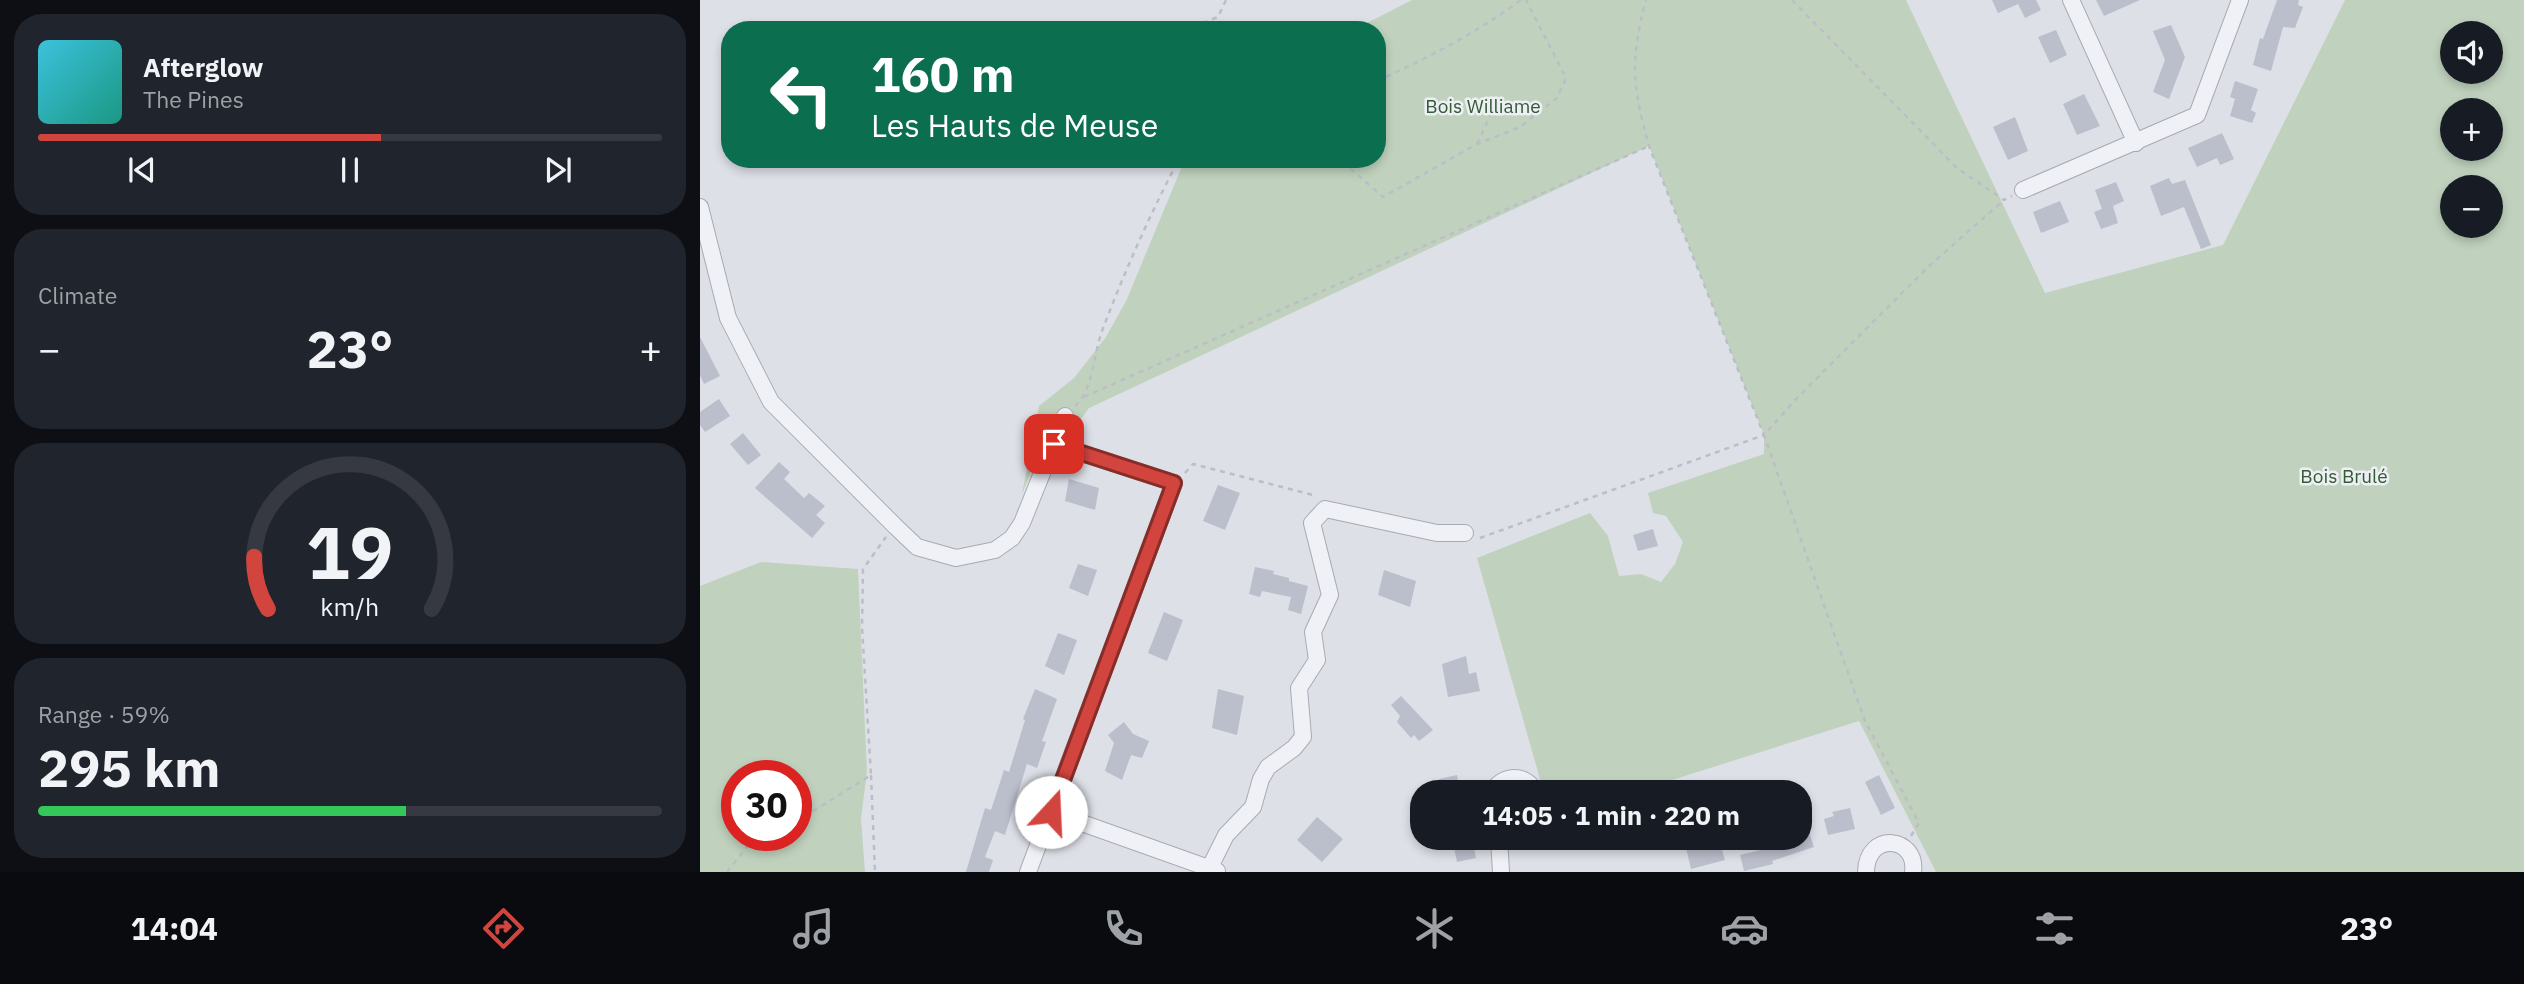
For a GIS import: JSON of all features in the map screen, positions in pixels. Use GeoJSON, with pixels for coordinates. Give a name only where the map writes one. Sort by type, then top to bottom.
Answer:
{"type":"FeatureCollection","features":[{"type":"Feature","properties":{"kind":"street"},"geometry":{"type":"LineString","coordinates":[[2071,0],[2136,143]]}},
{"type":"Feature","properties":{"kind":"street"},"geometry":{"type":"LineString","coordinates":[[2023,190],[2197,115],[2240,0]]}},
{"type":"Feature","properties":{"kind":"street"},"geometry":{"type":"LineString","coordinates":[[700,208],[729,318],[771,402],[917,547],[956,558],[995,550],[1012,538],[1022,523],[1065,416]]}},
{"type":"Feature","properties":{"kind":"street"},"geometry":{"type":"LineString","coordinates":[[1028,872],[1174,483],[1054,444]]}},
{"type":"Feature","properties":{"kind":"street"},"geometry":{"type":"LineString","coordinates":[[1051,812],[1214,870],[1226,835],[1253,807],[1261,779],[1268,766],[1294,748],[1303,737],[1299,688],[1317,660],[1313,632],[1330,595],[1312,523],[1325,509],[1437,533],[1465,533]]}},
{"type":"Feature","properties":{"kind":"street"},"geometry":{"type":"LineString","coordinates":[[1504,780],[1511,777],[1524,780]]}},
{"type":"Feature","properties":{"kind":"street"},"geometry":{"type":"LineString","coordinates":[[1866,872],[1866,861],[1872,850],[1881,844],[1893,843],[1904,847],[1912,856],[1913,872]]}},
{"type":"Feature","properties":{"kind":"street"},"geometry":{"type":"LineString","coordinates":[[1500,850],[1501,872]]}},
{"type":"Feature","properties":{"kind":"path"},"geometry":{"type":"LineString","coordinates":[[1208,21],[1218,17],[1226,0]]}},
{"type":"Feature","properties":{"kind":"path"},"geometry":{"type":"LineString","coordinates":[[1351,168],[1383,197],[1476,144],[1520,127],[1557,98],[1566,78],[1523,0],[1430,57],[1386,76]]}},
{"type":"Feature","properties":{"kind":"path"},"geometry":{"type":"LineString","coordinates":[[1646,0],[1633,64],[1638,106],[1649,146],[1764,435],[1865,721],[1919,823],[1904,847]]}},
{"type":"Feature","properties":{"kind":"path"},"geometry":{"type":"LineString","coordinates":[[1792,0],[1957,168],[2004,200]]}},
{"type":"Feature","properties":{"kind":"path"},"geometry":{"type":"LineString","coordinates":[[1476,144],[1492,112]]}},
{"type":"Feature","properties":{"kind":"path"},"geometry":{"type":"LineString","coordinates":[[1065,416],[1084,397],[1649,146]]}},
{"type":"Feature","properties":{"kind":"path"},"geometry":{"type":"LineString","coordinates":[[1084,397],[1105,325],[1174,168]]}},
{"type":"Feature","properties":{"kind":"path"},"geometry":{"type":"LineString","coordinates":[[1465,533],[1483,539],[1764,435],[1797,398],[1929,266],[2004,200],[2023,190]]}},
{"type":"Feature","properties":{"kind":"path"},"geometry":{"type":"LineString","coordinates":[[1174,483],[1193,464],[1325,498]]}},
{"type":"Feature","properties":{"kind":"path"},"geometry":{"type":"LineString","coordinates":[[875,872],[862,627],[863,569],[895,526]]}},
{"type":"Feature","properties":{"kind":"path"},"geometry":{"type":"LineString","coordinates":[[812,812],[871,775]]}},
{"type":"Feature","properties":{"kind":"path"},"geometry":{"type":"LineString","coordinates":[[727,872],[744,851]]}},
{"type":"Feature","properties":{"kind":"green space"},"geometry":{"type":"Polygon","coordinates":[[[1412,0],[1906,0],[2045,293],[2223,245],[2345,0],[2524,0],[2524,872],[1936,872],[1859,721],[1672,780],[1540,780],[1477,558],[1590,513],[1608,536],[1619,576],[1641,574],[1661,582],[1675,564],[1683,542],[1666,516],[1653,513],[1648,493],[1764,454],[1764,435],[1649,146],[1089,408],[1069,435],[1049,427],[1022,494],[1039,406],[1074,378],[1106,337],[1127,299],[1181,168],[1386,168],[1386,21],[1371,21],[1412,0]]]}},
{"type":"Feature","properties":{"kind":"green space"},"geometry":{"type":"Polygon","coordinates":[[[761,562],[858,569],[867,772],[861,818],[865,872],[700,872],[700,586],[761,562]]]}},
{"type":"Feature","properties":{"kind":"building"},"geometry":{"type":"Polygon","coordinates":[[[1992,0],[2036,0],[2041,10],[2025,18],[2018,4],[1998,13],[1992,0]]]}},
{"type":"Feature","properties":{"kind":"building"},"geometry":{"type":"Polygon","coordinates":[[[2096,0],[2140,0],[2104,16],[2096,0]]]}},
{"type":"Feature","properties":{"kind":"building"},"geometry":{"type":"Polygon","coordinates":[[[2277,0],[2299,0],[2298,5],[2303,7],[2295,28],[2283,27],[2271,71],[2253,65],[2260,38],[2263,39],[2277,0]]]}},
{"type":"Feature","properties":{"kind":"building"},"geometry":{"type":"Polygon","coordinates":[[[2171,25],[2185,57],[2169,99],[2153,92],[2165,60],[2153,31],[2171,25]]]}},
{"type":"Feature","properties":{"kind":"building"},"geometry":{"type":"Polygon","coordinates":[[[2056,30],[2067,55],[2050,63],[2038,37],[2056,30]]]}},
{"type":"Feature","properties":{"kind":"building"},"geometry":{"type":"Polygon","coordinates":[[[2235,81],[2258,89],[2251,110],[2256,113],[2252,123],[2230,116],[2235,99],[2230,97],[2235,81]]]}},
{"type":"Feature","properties":{"kind":"building"},"geometry":{"type":"Polygon","coordinates":[[[2084,94],[2100,126],[2077,135],[2063,104],[2084,94]]]}},
{"type":"Feature","properties":{"kind":"building"},"geometry":{"type":"Polygon","coordinates":[[[2015,117],[2028,151],[2008,160],[1993,127],[2015,117]]]}},
{"type":"Feature","properties":{"kind":"building"},"geometry":{"type":"Polygon","coordinates":[[[2222,133],[2234,159],[2220,165],[2217,158],[2197,167],[2188,148],[2222,133]]]}},
{"type":"Feature","properties":{"kind":"building"},"geometry":{"type":"Polygon","coordinates":[[[2169,178],[2172,184],[2185,180],[2211,245],[2201,249],[2184,207],[2161,216],[2150,186],[2169,178]]]}},
{"type":"Feature","properties":{"kind":"building"},"geometry":{"type":"Polygon","coordinates":[[[2116,182],[2124,201],[2113,206],[2118,223],[2101,229],[2094,212],[2102,209],[2095,190],[2116,182]]]}},
{"type":"Feature","properties":{"kind":"building"},"geometry":{"type":"Polygon","coordinates":[[[2060,201],[2069,222],[2041,233],[2033,212],[2060,201]]]}},
{"type":"Feature","properties":{"kind":"building"},"geometry":{"type":"Polygon","coordinates":[[[700,337],[720,376],[704,384],[700,375],[700,337]]]}},
{"type":"Feature","properties":{"kind":"building"},"geometry":{"type":"Polygon","coordinates":[[[719,399],[730,416],[705,432],[700,425],[700,412],[719,399]]]}},
{"type":"Feature","properties":{"kind":"building"},"geometry":{"type":"Polygon","coordinates":[[[743,433],[761,455],[748,465],[730,444],[743,433]]]}},
{"type":"Feature","properties":{"kind":"building"},"geometry":{"type":"Polygon","coordinates":[[[779,462],[790,472],[784,479],[804,498],[809,493],[825,506],[816,515],[825,523],[812,538],[755,488],[779,462]]]}},
{"type":"Feature","properties":{"kind":"building"},"geometry":{"type":"Polygon","coordinates":[[[1069,479],[1099,488],[1095,510],[1065,501],[1069,479]]]}},
{"type":"Feature","properties":{"kind":"building"},"geometry":{"type":"Polygon","coordinates":[[[1218,485],[1240,493],[1225,530],[1203,521],[1218,485]]]}},
{"type":"Feature","properties":{"kind":"building"},"geometry":{"type":"Polygon","coordinates":[[[1653,529],[1658,546],[1638,551],[1633,535],[1653,529]]]}},
{"type":"Feature","properties":{"kind":"building"},"geometry":{"type":"Polygon","coordinates":[[[1078,564],[1097,570],[1088,596],[1069,588],[1078,564]]]}},
{"type":"Feature","properties":{"kind":"building"},"geometry":{"type":"Polygon","coordinates":[[[1255,567],[1274,571],[1273,574],[1308,586],[1301,614],[1288,610],[1291,597],[1262,591],[1260,597],[1249,594],[1255,567]]]}},
{"type":"Feature","properties":{"kind":"building"},"geometry":{"type":"Polygon","coordinates":[[[1384,570],[1416,581],[1410,607],[1378,595],[1384,570]]]}},
{"type":"Feature","properties":{"kind":"building"},"geometry":{"type":"Polygon","coordinates":[[[1164,612],[1183,620],[1167,661],[1148,653],[1164,612]]]}},
{"type":"Feature","properties":{"kind":"building"},"geometry":{"type":"Polygon","coordinates":[[[1058,633],[1077,640],[1064,675],[1045,666],[1058,633]]]}},
{"type":"Feature","properties":{"kind":"building"},"geometry":{"type":"Polygon","coordinates":[[[1466,656],[1469,674],[1476,672],[1480,691],[1448,697],[1442,664],[1466,656]]]}},
{"type":"Feature","properties":{"kind":"building"},"geometry":{"type":"Polygon","coordinates":[[[1035,689],[1057,699],[1042,741],[1046,742],[1037,768],[1027,764],[1005,835],[995,831],[985,857],[993,860],[989,872],[966,872],[985,808],[991,810],[1004,770],[1009,772],[1025,720],[1023,719],[1035,689]]]}},
{"type":"Feature","properties":{"kind":"building"},"geometry":{"type":"Polygon","coordinates":[[[1218,689],[1244,696],[1237,735],[1212,728],[1218,689]]]}},
{"type":"Feature","properties":{"kind":"building"},"geometry":{"type":"Polygon","coordinates":[[[1401,696],[1433,730],[1419,741],[1414,735],[1411,738],[1397,722],[1400,716],[1391,705],[1401,696]]]}},
{"type":"Feature","properties":{"kind":"building"},"geometry":{"type":"Polygon","coordinates":[[[1124,722],[1133,734],[1149,741],[1142,758],[1131,755],[1122,780],[1105,771],[1114,743],[1108,735],[1124,722]]]}},
{"type":"Feature","properties":{"kind":"building"},"geometry":{"type":"Polygon","coordinates":[[[1457,775],[1458,780],[1439,780],[1457,775]]]}},
{"type":"Feature","properties":{"kind":"building"},"geometry":{"type":"Polygon","coordinates":[[[1879,775],[1895,808],[1881,815],[1865,782],[1879,775]]]}},
{"type":"Feature","properties":{"kind":"building"},"geometry":{"type":"Polygon","coordinates":[[[1850,808],[1855,829],[1828,835],[1824,819],[1834,816],[1832,812],[1850,808]]]}},
{"type":"Feature","properties":{"kind":"building"},"geometry":{"type":"Polygon","coordinates":[[[1317,817],[1343,839],[1322,862],[1297,840],[1317,817]]]}},
{"type":"Feature","properties":{"kind":"building"},"geometry":{"type":"Polygon","coordinates":[[[1454,850],[1474,850],[1476,858],[1457,862],[1454,850]]]}},
{"type":"Feature","properties":{"kind":"building"},"geometry":{"type":"Polygon","coordinates":[[[1686,850],[1722,850],[1725,860],[1691,869],[1686,850]]]}},
{"type":"Feature","properties":{"kind":"building"},"geometry":{"type":"Polygon","coordinates":[[[1760,850],[1805,850],[1772,861],[1773,864],[1744,871],[1740,855],[1760,850]]]}},
{"type":"Feature","properties":{"kind":"route"},"geometry":{"type":"LineString","coordinates":[[1051,812],[1174,483],[1054,444]]}},
{"type":"Feature","properties":{"kind":"park label","name":"Bois Williame"},"geometry":{"type":"Point","coordinates":[1483,106]}},
{"type":"Feature","properties":{"kind":"park label","name":"Bois Brulé"},"geometry":{"type":"Point","coordinates":[2344,476]}}]}
